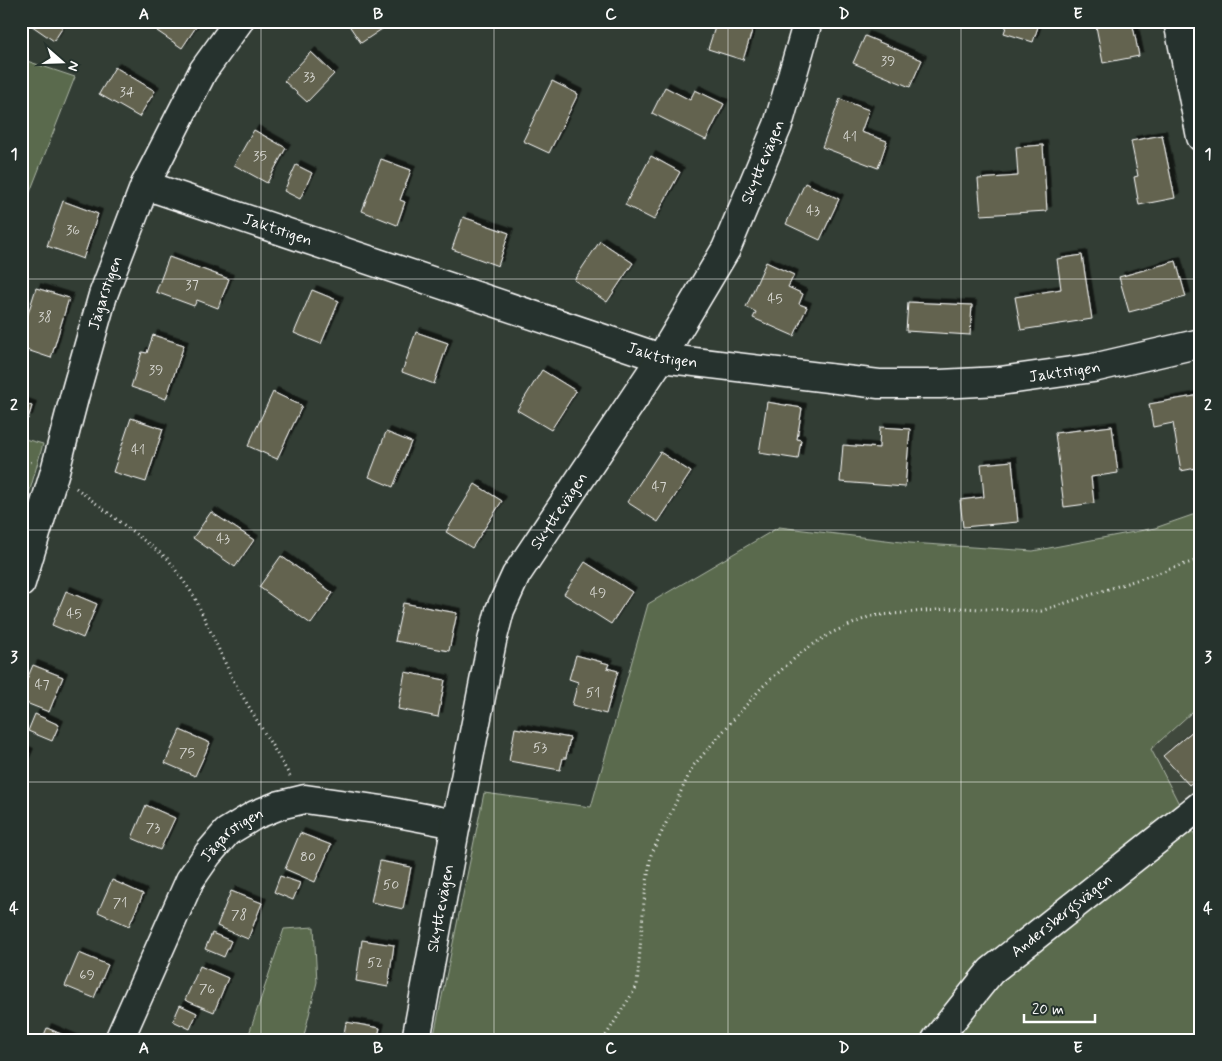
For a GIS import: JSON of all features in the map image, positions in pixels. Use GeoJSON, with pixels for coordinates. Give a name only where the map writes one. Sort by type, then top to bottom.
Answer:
{"type":"FeatureCollection","features":[{"type":"Feature","properties":{"kind":"street","name":"Jägarstigen"},"geometry":{"type":"LineString","coordinates":[[21,583],[56,472],[74,394],[103,295],[145,184],[203,71],[238,21]]}},
{"type":"Feature","properties":{"kind":"street","name":"Skyttevägen"},"geometry":{"type":"LineString","coordinates":[[416,1040],[456,824],[492,641],[500,610],[516,576],[660,358],[726,249],[778,125],[808,21]]}},
{"type":"Feature","properties":{"kind":"street"},"geometry":{"type":"LineString","coordinates":[[1178,21],[1201,137]]}},
{"type":"Feature","properties":{"kind":"street","name":"Jaktstigen"},"geometry":{"type":"LineString","coordinates":[[145,184],[660,358],[879,384],[940,384],[1000,381],[1093,368],[1201,343]]}},
{"type":"Feature","properties":{"kind":"street","name":"Jägarstigen"},"geometry":{"type":"LineString","coordinates":[[119,1040],[190,880],[208,854],[227,832],[255,815],[280,805],[305,799],[382,810],[456,824]]}},
{"type":"Feature","properties":{"kind":"street","name":"Andersbergsvägen"},"geometry":{"type":"LineString","coordinates":[[936,1040],[991,971],[1201,805]]}},
{"type":"Feature","properties":{"kind":"path"},"geometry":{"type":"LineString","coordinates":[[21,458],[56,472],[168,558],[194,596],[233,680],[305,799]]}},
{"type":"Feature","properties":{"kind":"path"},"geometry":{"type":"LineString","coordinates":[[606,1040],[605,1037],[637,986],[644,901],[651,855],[693,766],[762,687],[803,651],[832,632],[871,616],[958,608],[1041,611],[1201,559]]}},
{"type":"Feature","properties":{"kind":"shaded area"},"geometry":{"type":"Polygon","coordinates":[[[1201,704],[1201,847],[1151,749],[1201,704]]]}},
{"type":"Feature","properties":{"kind":"green space"},"geometry":{"type":"Polygon","coordinates":[[[21,59],[75,77],[21,215],[21,59]]]}},
{"type":"Feature","properties":{"kind":"green space"},"geometry":{"type":"Polygon","coordinates":[[[21,438],[43,444],[21,522],[21,438]]]}},
{"type":"Feature","properties":{"kind":"green space"},"geometry":{"type":"Polygon","coordinates":[[[1201,512],[1201,704],[1151,749],[1201,847],[1201,1040],[433,1040],[484,793],[591,807],[648,604],[779,527],[910,543],[1033,551],[1155,528],[1201,512]]]}},
{"type":"Feature","properties":{"kind":"green space"},"geometry":{"type":"Polygon","coordinates":[[[314,927],[317,982],[303,1040],[247,1040],[284,929],[314,927]]]}},
{"type":"Feature","properties":{"kind":"building"},"geometry":{"type":"Polygon","coordinates":[[[25,21],[67,21],[54,41],[25,21]]]}},
{"type":"Feature","properties":{"kind":"building"},"geometry":{"type":"Polygon","coordinates":[[[163,21],[200,21],[182,48],[157,31],[163,21]]]}},
{"type":"Feature","properties":{"kind":"building"},"geometry":{"type":"Polygon","coordinates":[[[346,21],[394,21],[361,43],[346,21]]]}},
{"type":"Feature","properties":{"kind":"building"},"geometry":{"type":"Polygon","coordinates":[[[717,21],[755,21],[743,60],[708,49],[717,21]]]}},
{"type":"Feature","properties":{"kind":"building"},"geometry":{"type":"Polygon","coordinates":[[[1008,21],[1040,21],[1033,42],[1004,33],[1008,21]]]}},
{"type":"Feature","properties":{"kind":"building"},"geometry":{"type":"Polygon","coordinates":[[[1095,21],[1132,21],[1139,56],[1103,63],[1095,21]]]}},
{"type":"Feature","properties":{"kind":"building"},"geometry":{"type":"Polygon","coordinates":[[[865,36],[922,60],[910,87],[853,63],[865,36]]]}},
{"type":"Feature","properties":{"kind":"building"},"geometry":{"type":"Polygon","coordinates":[[[311,52],[334,74],[307,102],[284,81],[311,52]]]}},
{"type":"Feature","properties":{"kind":"building"},"geometry":{"type":"Polygon","coordinates":[[[115,67],[155,91],[139,117],[99,94],[115,67]]]}},
{"type":"Feature","properties":{"kind":"building"},"geometry":{"type":"Polygon","coordinates":[[[552,81],[578,94],[549,153],[523,141],[552,81]]]}},
{"type":"Feature","properties":{"kind":"building"},"geometry":{"type":"Polygon","coordinates":[[[665,87],[690,100],[695,90],[724,104],[706,140],[652,113],[665,87]]]}},
{"type":"Feature","properties":{"kind":"building"},"geometry":{"type":"Polygon","coordinates":[[[840,99],[869,110],[861,132],[887,141],[878,168],[822,147],[840,99]]]}},
{"type":"Feature","properties":{"kind":"building"},"geometry":{"type":"Polygon","coordinates":[[[254,130],[286,148],[267,183],[234,165],[254,130]]]}},
{"type":"Feature","properties":{"kind":"building"},"geometry":{"type":"Polygon","coordinates":[[[1162,135],[1175,198],[1139,205],[1134,177],[1138,176],[1131,141],[1162,135]]]}},
{"type":"Feature","properties":{"kind":"building"},"geometry":{"type":"Polygon","coordinates":[[[1043,145],[1047,211],[981,215],[978,179],[1018,176],[1016,147],[1043,145]]]}},
{"type":"Feature","properties":{"kind":"building"},"geometry":{"type":"Polygon","coordinates":[[[651,156],[680,172],[654,220],[625,205],[651,156]]]}},
{"type":"Feature","properties":{"kind":"building"},"geometry":{"type":"Polygon","coordinates":[[[381,159],[411,170],[400,200],[405,202],[397,225],[362,211],[381,159]]]}},
{"type":"Feature","properties":{"kind":"building"},"geometry":{"type":"Polygon","coordinates":[[[296,165],[312,173],[300,199],[284,191],[296,165]]]}},
{"type":"Feature","properties":{"kind":"building"},"geometry":{"type":"Polygon","coordinates":[[[805,183],[839,199],[820,240],[786,224],[805,183]]]}},
{"type":"Feature","properties":{"kind":"building"},"geometry":{"type":"Polygon","coordinates":[[[63,201],[98,214],[83,259],[47,246],[63,201]]]}},
{"type":"Feature","properties":{"kind":"building"},"geometry":{"type":"Polygon","coordinates":[[[463,217],[509,233],[498,266],[452,249],[463,217]]]}},
{"type":"Feature","properties":{"kind":"building"},"geometry":{"type":"Polygon","coordinates":[[[600,241],[633,263],[607,302],[574,280],[600,241]]]}},
{"type":"Feature","properties":{"kind":"building"},"geometry":{"type":"Polygon","coordinates":[[[1082,255],[1092,319],[1021,330],[1015,297],[1061,289],[1057,259],[1082,255]]]}},
{"type":"Feature","properties":{"kind":"building"},"geometry":{"type":"Polygon","coordinates":[[[169,257],[229,279],[218,308],[197,300],[194,306],[156,292],[169,257]]]}},
{"type":"Feature","properties":{"kind":"building"},"geometry":{"type":"Polygon","coordinates":[[[1176,261],[1186,297],[1129,312],[1119,277],[1176,261]]]}},
{"type":"Feature","properties":{"kind":"building"},"geometry":{"type":"Polygon","coordinates":[[[766,262],[794,275],[788,287],[803,294],[799,304],[807,307],[794,336],[753,318],[756,312],[746,307],[766,262]]]}},
{"type":"Feature","properties":{"kind":"building"},"geometry":{"type":"Polygon","coordinates":[[[36,288],[69,298],[51,358],[21,348],[21,336],[36,288]]]}},
{"type":"Feature","properties":{"kind":"building"},"geometry":{"type":"Polygon","coordinates":[[[312,290],[339,301],[321,344],[294,333],[312,290]]]}},
{"type":"Feature","properties":{"kind":"building"},"geometry":{"type":"Polygon","coordinates":[[[908,302],[972,305],[970,335],[906,331],[908,302]]]}},
{"type":"Feature","properties":{"kind":"building"},"geometry":{"type":"Polygon","coordinates":[[[416,332],[448,343],[434,384],[402,372],[416,332]]]}},
{"type":"Feature","properties":{"kind":"building"},"geometry":{"type":"Polygon","coordinates":[[[153,335],[184,345],[166,399],[131,387],[142,352],[147,353],[153,335]]]}},
{"type":"Feature","properties":{"kind":"building"},"geometry":{"type":"Polygon","coordinates":[[[542,370],[576,391],[551,430],[517,410],[542,370]]]}},
{"type":"Feature","properties":{"kind":"building"},"geometry":{"type":"Polygon","coordinates":[[[273,392],[302,406],[277,459],[248,446],[273,392]]]}},
{"type":"Feature","properties":{"kind":"building"},"geometry":{"type":"Polygon","coordinates":[[[1200,395],[1201,467],[1181,471],[1173,423],[1153,427],[1149,404],[1200,395]]]}},
{"type":"Feature","properties":{"kind":"building"},"geometry":{"type":"Polygon","coordinates":[[[21,402],[32,406],[28,419],[21,420],[21,402]]]}},
{"type":"Feature","properties":{"kind":"building"},"geometry":{"type":"Polygon","coordinates":[[[767,402],[802,408],[797,439],[801,440],[798,459],[759,453],[767,402]]]}},
{"type":"Feature","properties":{"kind":"building"},"geometry":{"type":"Polygon","coordinates":[[[131,418],[163,429],[146,482],[113,472],[131,418]]]}},
{"type":"Feature","properties":{"kind":"building"},"geometry":{"type":"Polygon","coordinates":[[[1112,426],[1118,473],[1091,477],[1094,503],[1064,507],[1055,433],[1112,426]]]}},
{"type":"Feature","properties":{"kind":"building"},"geometry":{"type":"Polygon","coordinates":[[[880,427],[910,429],[905,487],[840,482],[843,445],[879,448],[880,427]]]}},
{"type":"Feature","properties":{"kind":"building"},"geometry":{"type":"Polygon","coordinates":[[[386,432],[411,442],[393,487],[369,477],[386,432]]]}},
{"type":"Feature","properties":{"kind":"building"},"geometry":{"type":"Polygon","coordinates":[[[660,452],[691,472],[658,522],[627,502],[660,452]]]}},
{"type":"Feature","properties":{"kind":"building"},"geometry":{"type":"Polygon","coordinates":[[[1012,461],[1018,522],[963,527],[960,500],[984,497],[981,464],[1012,461]]]}},
{"type":"Feature","properties":{"kind":"building"},"geometry":{"type":"Polygon","coordinates":[[[475,484],[502,501],[472,548],[446,532],[475,484]]]}},
{"type":"Feature","properties":{"kind":"building"},"geometry":{"type":"Polygon","coordinates":[[[211,512],[254,540],[235,567],[193,538],[211,512]]]}},
{"type":"Feature","properties":{"kind":"building"},"geometry":{"type":"Polygon","coordinates":[[[281,556],[333,593],[311,624],[259,587],[281,556]]]}},
{"type":"Feature","properties":{"kind":"building"},"geometry":{"type":"Polygon","coordinates":[[[585,562],[632,592],[611,624],[564,594],[585,562]]]}},
{"type":"Feature","properties":{"kind":"building"},"geometry":{"type":"Polygon","coordinates":[[[66,591],[97,604],[83,638],[52,625],[66,591]]]}},
{"type":"Feature","properties":{"kind":"building"},"geometry":{"type":"Polygon","coordinates":[[[403,603],[457,613],[449,651],[395,641],[403,603]]]}},
{"type":"Feature","properties":{"kind":"building"},"geometry":{"type":"Polygon","coordinates":[[[576,655],[609,664],[607,668],[618,671],[606,714],[572,705],[578,682],[569,679],[576,655]]]}},
{"type":"Feature","properties":{"kind":"building"},"geometry":{"type":"Polygon","coordinates":[[[33,665],[63,677],[49,712],[21,701],[21,693],[33,665]]]}},
{"type":"Feature","properties":{"kind":"building"},"geometry":{"type":"Polygon","coordinates":[[[405,672],[445,680],[438,717],[398,709],[405,672]]]}},
{"type":"Feature","properties":{"kind":"building"},"geometry":{"type":"Polygon","coordinates":[[[35,714],[59,725],[52,741],[28,731],[35,714]]]}},
{"type":"Feature","properties":{"kind":"building"},"geometry":{"type":"Polygon","coordinates":[[[1201,724],[1201,775],[1189,785],[1163,756],[1201,724]]]}},
{"type":"Feature","properties":{"kind":"building"},"geometry":{"type":"Polygon","coordinates":[[[515,728],[570,738],[566,758],[563,758],[560,770],[509,761],[515,728]]]}},
{"type":"Feature","properties":{"kind":"building"},"geometry":{"type":"Polygon","coordinates":[[[180,730],[210,743],[195,776],[165,763],[180,730]]]}},
{"type":"Feature","properties":{"kind":"building"},"geometry":{"type":"Polygon","coordinates":[[[21,749],[29,753],[21,771],[21,749]]]}},
{"type":"Feature","properties":{"kind":"building"},"geometry":{"type":"Polygon","coordinates":[[[146,805],[175,818],[160,850],[132,838],[146,805]]]}},
{"type":"Feature","properties":{"kind":"building"},"geometry":{"type":"Polygon","coordinates":[[[300,833],[331,845],[315,882],[285,869],[300,833]]]}},
{"type":"Feature","properties":{"kind":"building"},"geometry":{"type":"Polygon","coordinates":[[[380,861],[411,867],[403,909],[371,902],[380,861]]]}},
{"type":"Feature","properties":{"kind":"building"},"geometry":{"type":"Polygon","coordinates":[[[280,876],[300,883],[293,900],[274,892],[280,876]]]}},
{"type":"Feature","properties":{"kind":"building"},"geometry":{"type":"Polygon","coordinates":[[[112,880],[143,894],[129,926],[98,912],[112,880]]]}},
{"type":"Feature","properties":{"kind":"building"},"geometry":{"type":"Polygon","coordinates":[[[231,891],[262,903],[248,939],[217,926],[231,891]]]}},
{"type":"Feature","properties":{"kind":"building"},"geometry":{"type":"Polygon","coordinates":[[[212,933],[231,941],[224,957],[205,949],[212,933]]]}},
{"type":"Feature","properties":{"kind":"building"},"geometry":{"type":"Polygon","coordinates":[[[362,940],[394,945],[388,987],[356,981],[362,940]]]}},
{"type":"Feature","properties":{"kind":"building"},"geometry":{"type":"Polygon","coordinates":[[[79,953],[108,965],[94,998],[65,986],[79,953]]]}},
{"type":"Feature","properties":{"kind":"building"},"geometry":{"type":"Polygon","coordinates":[[[200,966],[228,978],[214,1012],[185,1000],[200,966]]]}},
{"type":"Feature","properties":{"kind":"building"},"geometry":{"type":"Polygon","coordinates":[[[180,1005],[197,1013],[190,1029],[173,1021],[180,1005]]]}},
{"type":"Feature","properties":{"kind":"building"},"geometry":{"type":"Polygon","coordinates":[[[346,1022],[380,1028],[377,1040],[343,1040],[346,1022]]]}},
{"type":"Feature","properties":{"kind":"building"},"geometry":{"type":"Polygon","coordinates":[[[47,1028],[75,1040],[42,1040],[47,1028]]]}}]}
